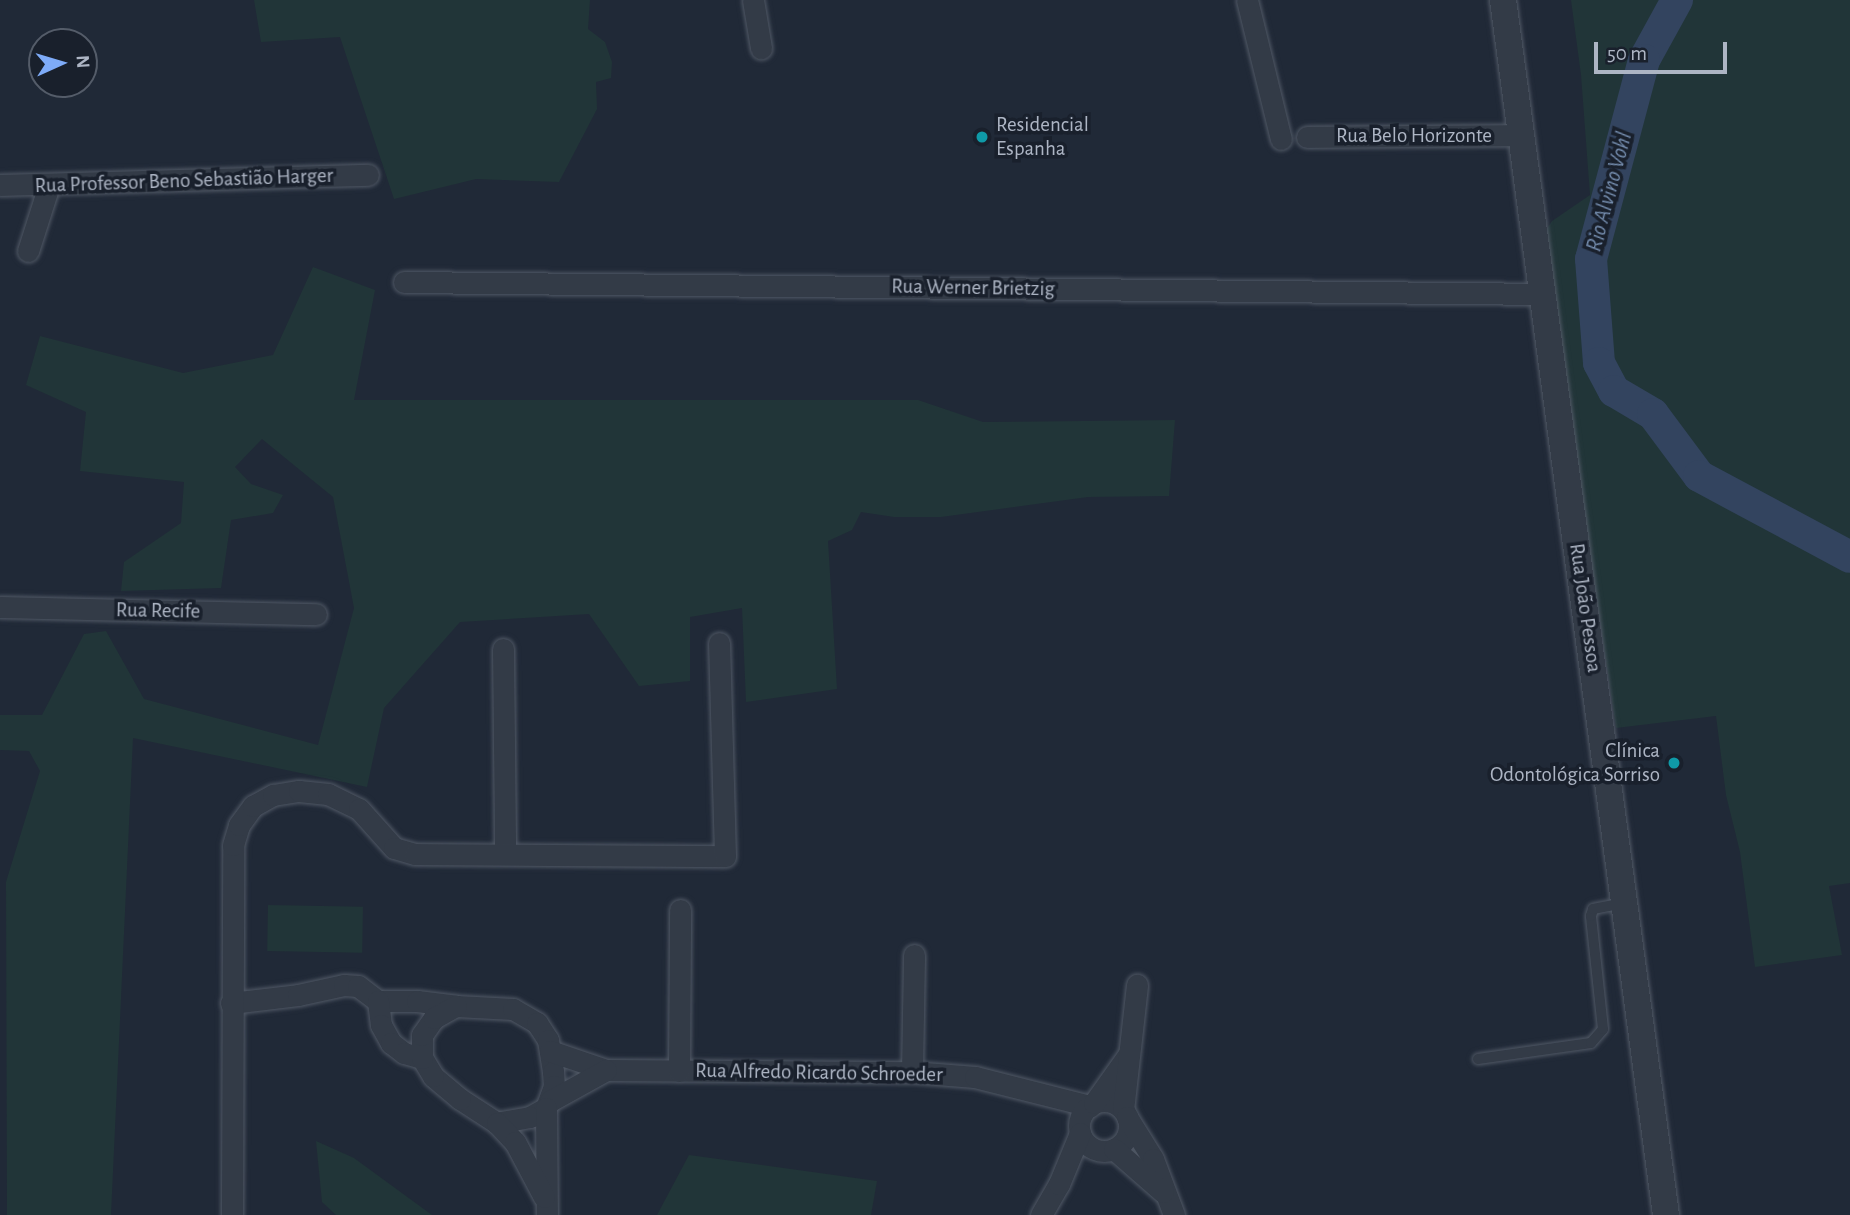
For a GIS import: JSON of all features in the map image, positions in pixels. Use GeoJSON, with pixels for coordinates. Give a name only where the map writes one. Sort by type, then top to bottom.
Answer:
{"type":"FeatureCollection","features":[{"type":"Feature","properties":{"kind":"street"},"geometry":{"type":"LineString","coordinates":[[752,0],[761,48]]}},
{"type":"Feature","properties":{"kind":"street"},"geometry":{"type":"LineString","coordinates":[[1247,0],[1281,139]]}},
{"type":"Feature","properties":{"kind":"street","name":"Rua João Pessoa"},"geometry":{"type":"LineString","coordinates":[[1503,0],[1667,1215]]}},
{"type":"Feature","properties":{"kind":"street","name":"Rua Belo Horizonte"},"geometry":{"type":"LineString","coordinates":[[1307,137],[1521,135]]}},
{"type":"Feature","properties":{"kind":"street","name":"Rua Professor Beno Sebastião Harger"},"geometry":{"type":"LineString","coordinates":[[0,185],[368,175]]}},
{"type":"Feature","properties":{"kind":"street"},"geometry":{"type":"LineString","coordinates":[[28,251],[48,185]]}},
{"type":"Feature","properties":{"kind":"street","name":"Rua Werner Brietzig"},"geometry":{"type":"LineString","coordinates":[[404,282],[1542,294]]}},
{"type":"Feature","properties":{"kind":"street","name":"Rua Recife"},"geometry":{"type":"LineString","coordinates":[[0,607],[316,614]]}},
{"type":"Feature","properties":{"kind":"street"},"geometry":{"type":"LineString","coordinates":[[232,1215],[233,845],[239,825],[253,806],[273,795],[299,792],[328,794],[359,809],[394,848],[403,852],[725,856],[719,643]]}},
{"type":"Feature","properties":{"kind":"street"},"geometry":{"type":"LineString","coordinates":[[503,649],[505,854]]}},
{"type":"Feature","properties":{"kind":"street"},"geometry":{"type":"LineString","coordinates":[[679,1070],[680,910]]}},
{"type":"Feature","properties":{"kind":"street"},"geometry":{"type":"LineString","coordinates":[[912,1072],[914,955]]}},
{"type":"Feature","properties":{"kind":"street"},"geometry":{"type":"LineString","coordinates":[[231,1003],[298,995],[344,985],[358,986],[378,1001],[417,1001],[513,1009],[537,1023],[548,1040],[554,1086],[548,1105],[547,1210]]}},
{"type":"Feature","properties":{"kind":"street"},"geometry":{"type":"LineString","coordinates":[[1059,1184],[1105,1150],[1126,1139],[1125,1114],[1137,985]]}},
{"type":"Feature","properties":{"kind":"street"},"geometry":{"type":"LineString","coordinates":[[378,1001],[381,1025],[391,1043],[404,1053],[422,1058]]}},
{"type":"Feature","properties":{"kind":"street"},"geometry":{"type":"LineString","coordinates":[[456,1006],[434,1018],[422,1035],[422,1058],[433,1076],[460,1099],[497,1123],[515,1142],[547,1210]]}},
{"type":"Feature","properties":{"kind":"street"},"geometry":{"type":"LineString","coordinates":[[1041,1215],[1059,1184],[1086,1117],[1132,1049]]}},
{"type":"Feature","properties":{"kind":"street","name":"Rua Alfredo Ricardo Schroeder"},"geometry":{"type":"LineString","coordinates":[[550,1051],[606,1070],[912,1072],[975,1077],[1029,1092],[1086,1117]]}},
{"type":"Feature","properties":{"kind":"street","name":"Rua Alfredo Ricardo Schroeder"},"geometry":{"type":"LineString","coordinates":[[548,1105],[606,1070]]}},
{"type":"Feature","properties":{"kind":"street"},"geometry":{"type":"LineString","coordinates":[[1086,1117],[1110,1102],[1125,1114],[1153,1159],[1174,1215]]}},
{"type":"Feature","properties":{"kind":"street"},"geometry":{"type":"LineString","coordinates":[[497,1123],[530,1117],[548,1105]]}},
{"type":"Feature","properties":{"kind":"street"},"geometry":{"type":"LineString","coordinates":[[1086,1117],[1105,1150],[1165,1193]]}},
{"type":"Feature","properties":{"kind":"lane"},"geometry":{"type":"LineString","coordinates":[[1478,1059],[1591,1043],[1603,1029],[1591,916],[1593,909],[1625,903]]}},
{"type":"Feature","properties":{"kind":"green space"},"geometry":{"type":"Polygon","coordinates":[[[254,0],[590,0],[588,29],[605,42],[612,62],[611,78],[596,82],[597,109],[559,182],[476,179],[394,199],[340,37],[261,42],[254,0]]]}},
{"type":"Feature","properties":{"kind":"green space"},"geometry":{"type":"Polygon","coordinates":[[[1571,0],[1850,0],[1850,883],[1829,886],[1842,955],[1755,967],[1740,852],[1726,795],[1716,716],[1616,728],[1542,236],[1552,221],[1590,195],[1581,75],[1571,0]]]}},
{"type":"Feature","properties":{"kind":"green space"},"geometry":{"type":"Polygon","coordinates":[[[313,267],[375,290],[354,400],[918,400],[983,422],[1175,420],[1169,496],[1088,497],[941,517],[894,517],[861,512],[852,530],[828,541],[837,689],[746,702],[742,608],[690,617],[690,681],[639,686],[589,614],[460,622],[384,708],[367,787],[133,738],[111,1215],[7,1215],[6,882],[40,771],[29,751],[0,750],[0,715],[42,715],[84,634],[106,631],[144,699],[318,745],[354,608],[333,497],[262,439],[235,467],[251,484],[283,495],[273,513],[231,520],[221,588],[121,591],[124,562],[181,523],[184,482],[80,471],[86,412],[26,385],[40,336],[183,373],[273,355],[313,267]]]}},
{"type":"Feature","properties":{"kind":"green space"},"geometry":{"type":"Polygon","coordinates":[[[268,905],[363,907],[362,953],[267,951],[268,905]]]}},
{"type":"Feature","properties":{"kind":"green space"},"geometry":{"type":"Polygon","coordinates":[[[316,1141],[354,1158],[432,1215],[336,1215],[322,1202],[316,1141]]]}},
{"type":"Feature","properties":{"kind":"green space"},"geometry":{"type":"Polygon","coordinates":[[[689,1155],[877,1181],[871,1215],[657,1215],[689,1155]]]}},
{"type":"Feature","properties":{"kind":"waterway","name":"Rio Alvino Vohl"},"geometry":{"type":"LineString","coordinates":[[1677,0],[1644,60],[1591,259],[1599,363],[1614,391],[1653,414],[1699,476],[1850,557]]}},
{"type":"Feature","properties":{"kind":"place","name":"Residencial Espanha"},"geometry":{"type":"Point","coordinates":[982,137]}},
{"type":"Feature","properties":{"kind":"place","name":"Clínica Odontológica Sorriso"},"geometry":{"type":"Point","coordinates":[1674,763]}}]}
